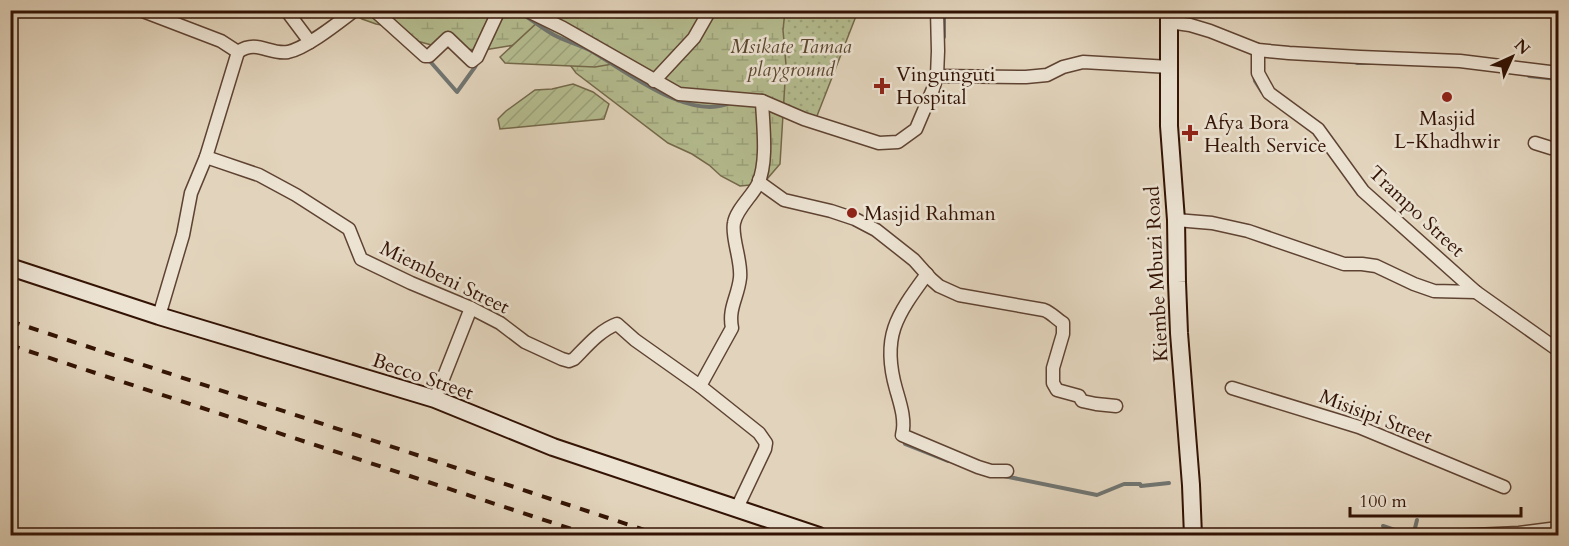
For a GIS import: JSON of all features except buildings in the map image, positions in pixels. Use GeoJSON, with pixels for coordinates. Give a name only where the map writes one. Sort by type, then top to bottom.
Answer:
{"type":"FeatureCollection","features":[{"type":"Feature","properties":{"kind":"street"},"geometry":{"type":"LineString","coordinates":[[140,10],[220,41],[238,52]]}},
{"type":"Feature","properties":{"kind":"street"},"geometry":{"type":"LineString","coordinates":[[286,10],[310,42]]}},
{"type":"Feature","properties":{"kind":"street"},"geometry":{"type":"LineString","coordinates":[[159,316],[183,235],[190,193],[206,157],[238,52],[245,47],[255,46],[288,52],[310,42],[355,10]]}},
{"type":"Feature","properties":{"kind":"street"},"geometry":{"type":"LineString","coordinates":[[374,10],[425,56],[429,56],[448,38],[472,61],[477,57],[499,10]]}},
{"type":"Feature","properties":{"kind":"street"},"geometry":{"type":"LineString","coordinates":[[526,10],[563,28],[679,94],[762,101],[804,118],[879,143],[898,142],[916,129],[937,76],[937,10]]}},
{"type":"Feature","properties":{"kind":"street"},"geometry":{"type":"LineString","coordinates":[[654,81],[694,38],[710,10]]}},
{"type":"Feature","properties":{"kind":"street"},"geometry":{"type":"LineString","coordinates":[[1169,16],[1258,50],[1460,61],[1558,73]]}},
{"type":"Feature","properties":{"kind":"street","name":"Kiembe Mbuzi Road"},"geometry":{"type":"LineString","coordinates":[[1169,16],[1169,126],[1176,220],[1178,313],[1193,536]]}},
{"type":"Feature","properties":{"kind":"street","name":"Trampo Street"},"geometry":{"type":"LineString","coordinates":[[1258,50],[1258,73],[1269,93],[1318,129],[1362,191],[1476,292],[1558,350]]}},
{"type":"Feature","properties":{"kind":"street"},"geometry":{"type":"LineString","coordinates":[[937,76],[1026,77],[1047,75],[1063,67],[1083,62],[1170,67]]}},
{"type":"Feature","properties":{"kind":"street"},"geometry":{"type":"LineString","coordinates":[[737,508],[766,443],[759,433],[700,386],[732,328],[730,316],[740,278],[734,223],[759,180],[763,160],[762,101]]}},
{"type":"Feature","properties":{"kind":"street"},"geometry":{"type":"LineString","coordinates":[[1534,143],[1558,148]]}},
{"type":"Feature","properties":{"kind":"street","name":"Miembeni Street"},"geometry":{"type":"LineString","coordinates":[[206,157],[259,175],[296,195],[349,229],[361,259],[471,308],[500,323],[525,342],[569,360],[574,359],[594,339],[617,324],[635,340],[700,386]]}},
{"type":"Feature","properties":{"kind":"street"},"geometry":{"type":"LineString","coordinates":[[759,180],[763,186],[784,200],[831,211],[855,219],[876,230],[914,260],[939,286],[959,295],[1052,313],[1055,319],[1063,322],[1063,334],[1053,368],[1053,383],[1057,390],[1096,404],[1116,406]]}},
{"type":"Feature","properties":{"kind":"street"},"geometry":{"type":"LineString","coordinates":[[1176,220],[1212,223],[1248,231],[1344,264],[1376,266],[1434,291],[1476,292]]}},
{"type":"Feature","properties":{"kind":"street","name":"Becco Street"},"geometry":{"type":"LineString","coordinates":[[10,267],[159,316],[435,399],[553,447],[819,536]]}},
{"type":"Feature","properties":{"kind":"street"},"geometry":{"type":"LineString","coordinates":[[927,274],[904,306],[891,339],[893,378],[902,409],[902,435],[978,467],[991,471],[1007,471]]}},
{"type":"Feature","properties":{"kind":"street"},"geometry":{"type":"LineString","coordinates":[[435,399],[471,308]]}},
{"type":"Feature","properties":{"kind":"street","name":"Misisipi Street"},"geometry":{"type":"LineString","coordinates":[[1232,388],[1359,427],[1504,487]]}},
{"type":"Feature","properties":{"kind":"street"},"geometry":{"type":"LineString","coordinates":[[1452,536],[1519,533],[1558,528]]}},
{"type":"Feature","properties":{"kind":"green space"},"geometry":{"type":"Polygon","coordinates":[[[351,11],[785,11],[783,30],[786,65],[780,164],[767,179],[759,182],[761,184],[740,186],[721,176],[692,154],[668,143],[576,73],[562,54],[515,45],[484,50],[435,46],[417,41],[393,27],[362,19],[351,11]]]}},
{"type":"Feature","properties":{"kind":"green space","name":"Msikate Tamaa playground"},"geometry":{"type":"Polygon","coordinates":[[[714,11],[858,11],[815,121],[764,96],[714,11]]]}},
{"type":"Feature","properties":{"kind":"green space"},"geometry":{"type":"Polygon","coordinates":[[[539,21],[619,63],[595,67],[505,63],[500,57],[539,21]]]}},
{"type":"Feature","properties":{"kind":"green space"},"geometry":{"type":"Polygon","coordinates":[[[573,84],[593,92],[609,104],[604,119],[500,129],[498,119],[535,90],[573,84]]]}},
{"type":"Feature","properties":{"kind":"waterway"},"geometry":{"type":"LineString","coordinates":[[515,10],[554,35],[588,50],[641,82],[679,101],[698,106],[716,107],[732,102]]}},
{"type":"Feature","properties":{"kind":"waterway"},"geometry":{"type":"LineString","coordinates":[[944,10],[944,37]]}},
{"type":"Feature","properties":{"kind":"waterway"},"geometry":{"type":"LineString","coordinates":[[428,59],[457,92],[478,61]]}},
{"type":"Feature","properties":{"kind":"waterway"},"geometry":{"type":"LineString","coordinates":[[1357,63],[1374,63]]}},
{"type":"Feature","properties":{"kind":"waterway"},"geometry":{"type":"LineString","coordinates":[[1254,75],[1262,92]]}},
{"type":"Feature","properties":{"kind":"waterway"},"geometry":{"type":"LineString","coordinates":[[1529,76],[1558,79]]}},
{"type":"Feature","properties":{"kind":"waterway"},"geometry":{"type":"LineString","coordinates":[[904,438],[905,444],[948,461]]}},
{"type":"Feature","properties":{"kind":"waterway"},"geometry":{"type":"LineString","coordinates":[[1004,476],[1097,495],[1124,484],[1140,484],[1141,486],[1169,483]]}},
{"type":"Feature","properties":{"kind":"waterway"},"geometry":{"type":"LineString","coordinates":[[1413,536],[1417,520]]}},
{"type":"Feature","properties":{"kind":"waterway"},"geometry":{"type":"LineString","coordinates":[[1383,526],[1412,536]]}},
{"type":"Feature","properties":{"kind":"railway"},"geometry":{"type":"LineString","coordinates":[[10,321],[663,536]]}},
{"type":"Feature","properties":{"kind":"railway"},"geometry":{"type":"LineString","coordinates":[[10,345],[593,536]]}},
{"type":"Feature","properties":{"kind":"place","name":"Vingunguti Hospital"},"geometry":{"type":"Point","coordinates":[882,86]}},
{"type":"Feature","properties":{"kind":"place","name":"Masjid L-Khadhwir"},"geometry":{"type":"Point","coordinates":[1447,97]}},
{"type":"Feature","properties":{"kind":"place","name":"Afya Bora Health Service"},"geometry":{"type":"Point","coordinates":[1190,133]}},
{"type":"Feature","properties":{"kind":"place","name":"Masjid Rahman"},"geometry":{"type":"Point","coordinates":[852,213]}}]}
